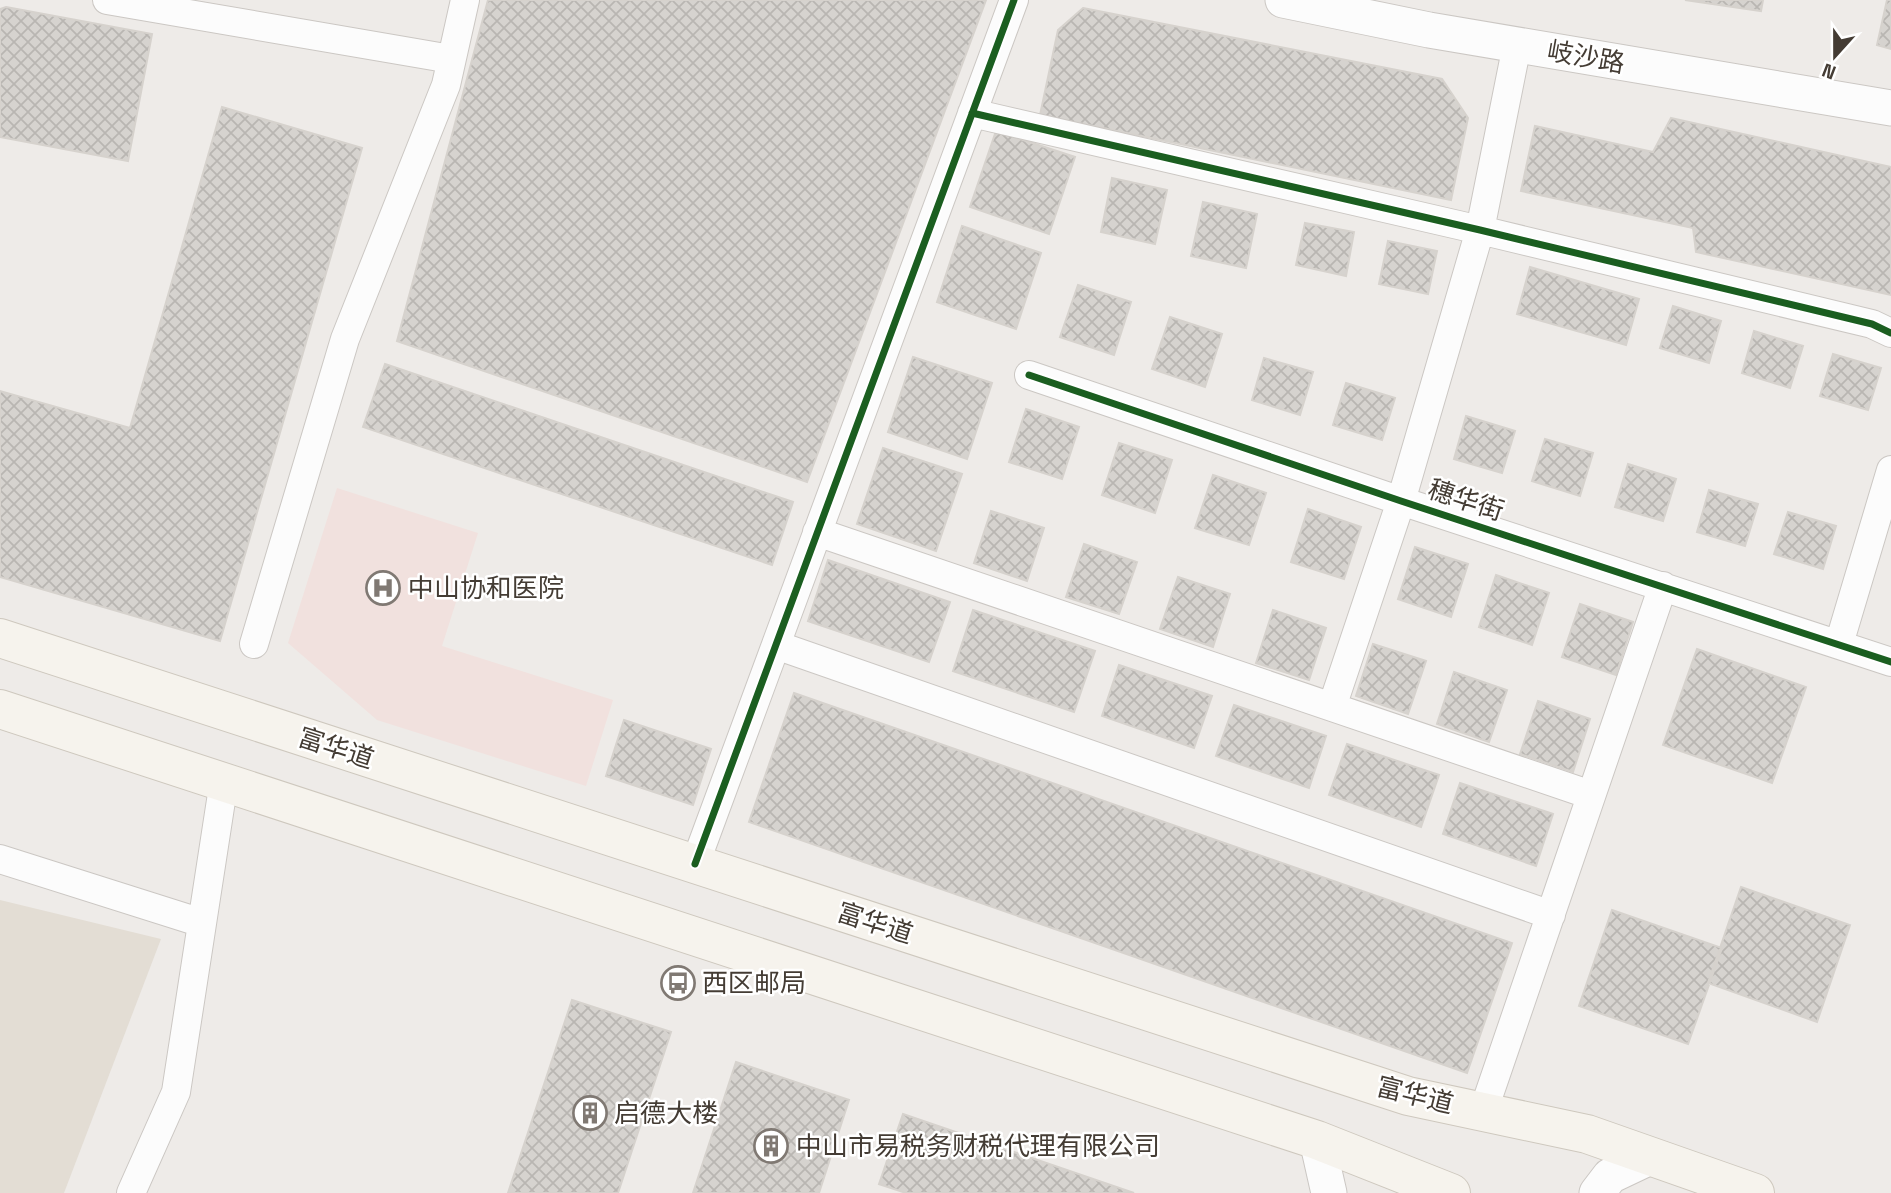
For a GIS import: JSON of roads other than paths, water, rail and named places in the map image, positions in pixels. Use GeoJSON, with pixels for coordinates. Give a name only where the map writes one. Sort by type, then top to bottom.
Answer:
{"type":"FeatureCollection","features":[{"type":"Feature","properties":{"kind":"main road","name":"富华道"},"geometry":{"type":"LineString","coordinates":[[0,638],[1408,1096],[1587,1134],[1755,1193]]}},
{"type":"Feature","properties":{"kind":"main road"},"geometry":{"type":"LineString","coordinates":[[0,709],[1317,1140],[1451,1193]]}},
{"type":"Feature","properties":{"kind":"street"},"geometry":{"type":"LineString","coordinates":[[107,0],[451,59]]}},
{"type":"Feature","properties":{"kind":"street"},"geometry":{"type":"LineString","coordinates":[[254,644],[345,339],[446,85],[465,0]]}},
{"type":"Feature","properties":{"kind":"street"},"geometry":{"type":"LineString","coordinates":[[695,864],[1014,0]]}},
{"type":"Feature","properties":{"kind":"street","name":"岐沙路"},"geometry":{"type":"LineString","coordinates":[[1292,1],[1517,46],[1891,108]]}},
{"type":"Feature","properties":{"kind":"street"},"geometry":{"type":"LineString","coordinates":[[1332,707],[1402,501],[1480,230],[1517,46]]}},
{"type":"Feature","properties":{"kind":"street"},"geometry":{"type":"LineString","coordinates":[[972,113],[1480,230],[1872,324],[1891,333]]}},
{"type":"Feature","properties":{"kind":"street","name":"穗华街"},"geometry":{"type":"LineString","coordinates":[[1029,375],[1891,662]]}},
{"type":"Feature","properties":{"kind":"street"},"geometry":{"type":"LineString","coordinates":[[1839,644],[1891,470]]}},
{"type":"Feature","properties":{"kind":"street"},"geometry":{"type":"LineString","coordinates":[[817,532],[1591,795]]}},
{"type":"Feature","properties":{"kind":"street"},"geometry":{"type":"LineString","coordinates":[[1483,1112],[1663,586]]}},
{"type":"Feature","properties":{"kind":"street"},"geometry":{"type":"LineString","coordinates":[[776,645],[1551,915]]}},
{"type":"Feature","properties":{"kind":"street"},"geometry":{"type":"LineString","coordinates":[[131,1193],[176,1092],[224,781]]}},
{"type":"Feature","properties":{"kind":"street"},"geometry":{"type":"LineString","coordinates":[[0,859],[202,923]]}},
{"type":"Feature","properties":{"kind":"street"},"geometry":{"type":"LineString","coordinates":[[1317,1140],[1329,1193]]}},
{"type":"Feature","properties":{"kind":"street"},"geometry":{"type":"LineString","coordinates":[[1597,1193],[1610,1176],[1650,1157]]}},
{"type":"Feature","properties":{"kind":"place","name":"中山协和医院"},"geometry":{"type":"Point","coordinates":[383,588]}},
{"type":"Feature","properties":{"kind":"place","name":"西区邮局"},"geometry":{"type":"Point","coordinates":[678,983]}},
{"type":"Feature","properties":{"kind":"place","name":"启德大楼"},"geometry":{"type":"Point","coordinates":[590,1113]}},
{"type":"Feature","properties":{"kind":"place","name":"中山市易税务财税代理有限公司"},"geometry":{"type":"Point","coordinates":[771,1146]}}]}
